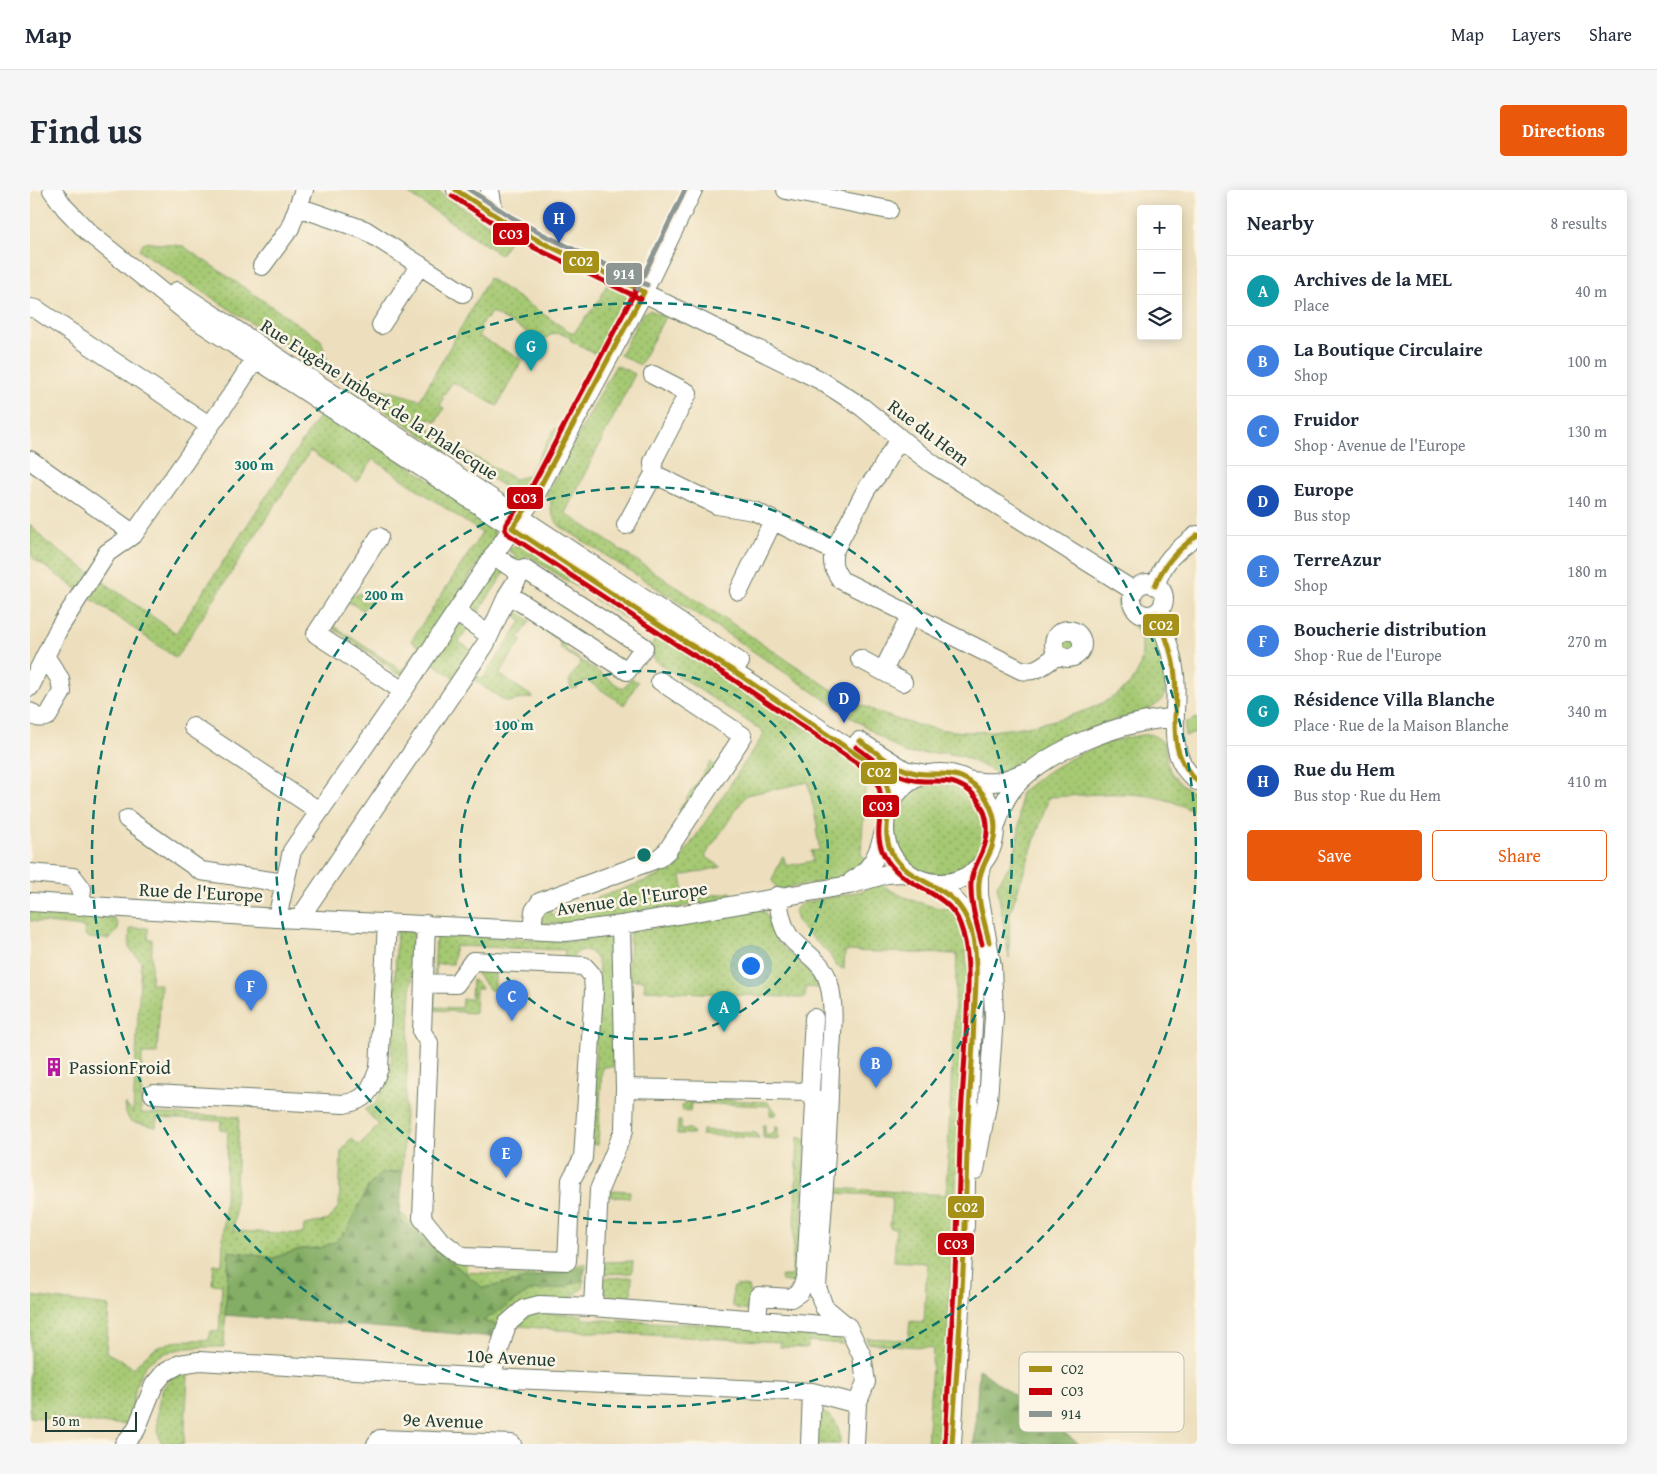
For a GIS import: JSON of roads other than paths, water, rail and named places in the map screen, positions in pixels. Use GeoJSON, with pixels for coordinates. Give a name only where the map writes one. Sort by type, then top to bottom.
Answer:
{"type":"FeatureCollection","features":[{"type":"Feature","properties":{"kind":"street","name":"Rue Eugène Imbert de la Phalecque"},"geometry":{"type":"LineString","coordinates":[[52,190],[65,208],[89,232],[259,353],[516,522],[881,756],[905,770],[928,774]]}},
{"type":"Feature","properties":{"kind":"street"},"geometry":{"type":"LineString","coordinates":[[262,266],[290,228],[304,190]]}},
{"type":"Feature","properties":{"kind":"street","name":"Rue du Hem"},"geometry":{"type":"LineString","coordinates":[[456,190],[539,241],[808,373],[851,399],[934,465],[1134,591]]}},
{"type":"Feature","properties":{"kind":"street"},"geometry":{"type":"LineString","coordinates":[[490,190],[494,215]]}},
{"type":"Feature","properties":{"kind":"street"},"geometry":{"type":"LineString","coordinates":[[277,918],[292,851],[535,496],[644,292],[693,190]]}},
{"type":"Feature","properties":{"kind":"street"},"geometry":{"type":"LineString","coordinates":[[786,190],[889,210]]}},
{"type":"Feature","properties":{"kind":"street"},"geometry":{"type":"LineString","coordinates":[[298,207],[358,227],[463,293]]}},
{"type":"Feature","properties":{"kind":"street"},"geometry":{"type":"LineString","coordinates":[[380,325],[420,265]]}},
{"type":"Feature","properties":{"kind":"street"},"geometry":{"type":"LineString","coordinates":[[30,308],[36,309],[210,426]]}},
{"type":"Feature","properties":{"kind":"street"},"geometry":{"type":"LineString","coordinates":[[30,687],[59,628],[107,553],[134,534],[259,353]]}},
{"type":"Feature","properties":{"kind":"street"},"geometry":{"type":"LineString","coordinates":[[626,526],[654,474],[653,462],[688,393],[652,375]]}},
{"type":"Feature","properties":{"kind":"street"},"geometry":{"type":"LineString","coordinates":[[895,435],[891,452],[879,473],[867,488],[834,552],[832,562],[835,572],[841,580],[1022,670],[1028,672],[1037,669],[1059,654]]}},
{"type":"Feature","properties":{"kind":"street"},"geometry":{"type":"LineString","coordinates":[[30,460],[134,534]]}},
{"type":"Feature","properties":{"kind":"street"},"geometry":{"type":"LineString","coordinates":[[654,474],[717,505],[727,508],[748,509],[834,552]]}},
{"type":"Feature","properties":{"kind":"street"},"geometry":{"type":"LineString","coordinates":[[739,592],[773,520]]}},
{"type":"Feature","properties":{"kind":"street","name":"Rue Eugène Imbert de la Phalecque"},"geometry":{"type":"LineString","coordinates":[[516,522],[875,766],[884,779],[889,794],[887,816]]}},
{"type":"Feature","properties":{"kind":"street"},"geometry":{"type":"LineString","coordinates":[[1155,586],[1168,558],[1197,535]]}},
{"type":"Feature","properties":{"kind":"street"},"geometry":{"type":"LineString","coordinates":[[379,537],[316,634],[403,691]]}},
{"type":"Feature","properties":{"kind":"street"},"geometry":{"type":"LineString","coordinates":[[494,555],[521,574]]}},
{"type":"Feature","properties":{"kind":"street"},"geometry":{"type":"LineString","coordinates":[[299,919],[479,653],[508,594],[524,570],[644,647],[627,671],[508,594]]}},
{"type":"Feature","properties":{"kind":"street"},"geometry":{"type":"LineString","coordinates":[[1143,585],[1155,586],[1161,591],[1163,599],[1161,607],[1156,613],[1146,615],[1136,610],[1132,601],[1134,591],[1143,585]]}},
{"type":"Feature","properties":{"kind":"street"},"geometry":{"type":"LineString","coordinates":[[456,612],[489,635]]}},
{"type":"Feature","properties":{"kind":"street"},"geometry":{"type":"LineString","coordinates":[[1156,613],[1174,665],[1176,683],[1175,743],[1177,755],[1184,768],[1197,781]]}},
{"type":"Feature","properties":{"kind":"street"},"geometry":{"type":"LineString","coordinates":[[883,671],[911,615]]}},
{"type":"Feature","properties":{"kind":"street"},"geometry":{"type":"LineString","coordinates":[[30,712],[35,717],[48,716],[62,692],[60,678],[45,656]]}},
{"type":"Feature","properties":{"kind":"street"},"geometry":{"type":"LineString","coordinates":[[860,659],[903,682]]}},
{"type":"Feature","properties":{"kind":"street"},"geometry":{"type":"LineString","coordinates":[[532,930],[534,911],[540,902],[659,858],[743,736],[660,681]]}},
{"type":"Feature","properties":{"kind":"street"},"geometry":{"type":"LineString","coordinates":[[952,1444],[965,1224],[967,1142],[976,985],[975,959],[972,933],[962,908],[948,893],[911,875],[898,863],[891,853],[887,842],[887,816],[894,797],[902,788],[911,781],[928,774],[947,773],[967,780],[990,783],[1000,782],[1037,767],[1074,745],[1107,732],[1146,721],[1175,718]]}},
{"type":"Feature","properties":{"kind":"street"},"geometry":{"type":"LineString","coordinates":[[193,727],[319,811]]}},
{"type":"Feature","properties":{"kind":"street"},"geometry":{"type":"LineString","coordinates":[[965,1224],[988,1100],[994,1025],[992,966],[979,888],[979,875],[982,863],[992,845],[1004,803],[1010,792],[1037,767]]}},
{"type":"Feature","properties":{"kind":"street"},"geometry":{"type":"LineString","coordinates":[[967,780],[987,798],[994,818],[995,832]]}},
{"type":"Feature","properties":{"kind":"street","name":"Avenue de l'Europe"},"geometry":{"type":"LineString","coordinates":[[840,885],[859,877],[867,871],[877,855],[887,816]]}},
{"type":"Feature","properties":{"kind":"street"},"geometry":{"type":"LineString","coordinates":[[126,820],[201,871],[284,883]]}},
{"type":"Feature","properties":{"kind":"street"},"geometry":{"type":"LineString","coordinates":[[927,882],[947,883],[960,879],[972,873],[982,863]]}},
{"type":"Feature","properties":{"kind":"street"},"geometry":{"type":"LineString","coordinates":[[30,873],[73,877],[82,889],[80,906]]}},
{"type":"Feature","properties":{"kind":"street","name":"Avenue de l'Europe"},"geometry":{"type":"LineString","coordinates":[[369,922],[575,932],[858,883],[887,874],[902,873],[911,875]]}},
{"type":"Feature","properties":{"kind":"street"},"geometry":{"type":"LineString","coordinates":[[777,896],[782,921],[788,934],[818,962],[830,984],[832,1009],[829,1098],[817,1287],[824,1307],[848,1327],[862,1356],[866,1382],[857,1404],[855,1444]]}},
{"type":"Feature","properties":{"kind":"street","name":"Rue de l'Europe"},"geometry":{"type":"LineString","coordinates":[[30,902],[369,922]]}},
{"type":"Feature","properties":{"kind":"street"},"geometry":{"type":"LineString","coordinates":[[153,1094],[344,1104],[354,1102],[366,1095],[372,1087],[378,1068],[387,923]]}},
{"type":"Feature","properties":{"kind":"street"},"geometry":{"type":"LineString","coordinates":[[424,983],[456,984],[473,961],[584,966],[593,976],[594,992],[583,1158],[571,1180],[567,1261],[462,1257],[439,1240],[422,1218],[429,1043],[422,1032],[426,924]]}},
{"type":"Feature","properties":{"kind":"street"},"geometry":{"type":"LineString","coordinates":[[593,1307],[599,1190],[624,1130],[625,1088],[621,924]]}},
{"type":"Feature","properties":{"kind":"street"},"geometry":{"type":"LineString","coordinates":[[757,1320],[759,1296],[791,1298],[800,1292],[806,1276],[815,1103],[810,1092],[814,1018]]}},
{"type":"Feature","properties":{"kind":"street"},"geometry":{"type":"LineString","coordinates":[[625,1088],[810,1092]]}},
{"type":"Feature","properties":{"kind":"street"},"geometry":{"type":"LineString","coordinates":[[491,1378],[507,1324],[524,1309],[539,1305],[593,1307],[848,1327]]}},
{"type":"Feature","properties":{"kind":"street","name":"10e Avenue"},"geometry":{"type":"LineString","coordinates":[[124,1444],[136,1430],[154,1385],[164,1373],[180,1364],[199,1361],[491,1378],[812,1392],[857,1404]]}},
{"type":"Feature","properties":{"kind":"street"},"geometry":{"type":"LineString","coordinates":[[810,1444],[812,1392]]}},
{"type":"Feature","properties":{"kind":"street","name":"9e Avenue"},"geometry":{"type":"LineString","coordinates":[[376,1444],[380,1439],[512,1444]]}},
{"type":"Feature","properties":{"kind":"place","name":"Rue du Hem"},"geometry":{"type":"Point","coordinates":[559,243]}},
{"type":"Feature","properties":{"kind":"place","name":"Résidence Villa Blanche"},"geometry":{"type":"Point","coordinates":[531,371]}},
{"type":"Feature","properties":{"kind":"place","name":"Europe"},"geometry":{"type":"Point","coordinates":[844,723]}},
{"type":"Feature","properties":{"kind":"place","name":"Boucherie distribution"},"geometry":{"type":"Point","coordinates":[251,1011]}},
{"type":"Feature","properties":{"kind":"place","name":"Fruidor"},"geometry":{"type":"Point","coordinates":[512,1021]}},
{"type":"Feature","properties":{"kind":"place","name":"Archives de la MEL"},"geometry":{"type":"Point","coordinates":[724,1032]}},
{"type":"Feature","properties":{"kind":"place","name":"PassionFroid"},"geometry":{"type":"Point","coordinates":[54,1067]}},
{"type":"Feature","properties":{"kind":"place","name":"La Boutique Circulaire"},"geometry":{"type":"Point","coordinates":[876,1088]}},
{"type":"Feature","properties":{"kind":"place","name":"TerreAzur"},"geometry":{"type":"Point","coordinates":[506,1178]}}]}
